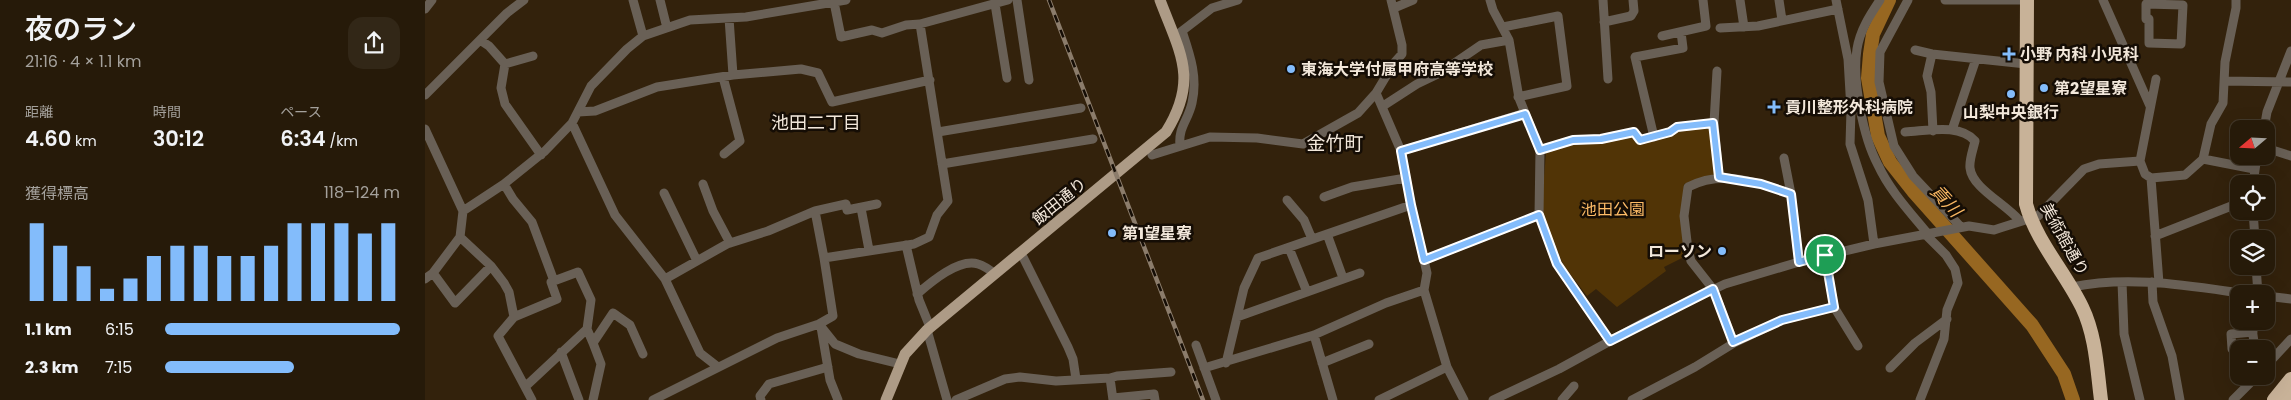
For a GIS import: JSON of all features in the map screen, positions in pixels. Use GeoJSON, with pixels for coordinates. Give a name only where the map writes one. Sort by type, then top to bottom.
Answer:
{"type":"FeatureCollection","features":[{"type":"Feature","properties":{"kind":"highway","name":"美術館通り"},"geometry":{"type":"LineString","coordinates":[[2027,0],[2025,220],[2072,288],[2091,328],[2101,400]]}},
{"type":"Feature","properties":{"kind":"highway"},"geometry":{"type":"LineString","coordinates":[[2274,400],[2291,379]]}},
{"type":"Feature","properties":{"kind":"highway"},"geometry":{"type":"LineString","coordinates":[[2287,400],[2291,396]]}},
{"type":"Feature","properties":{"kind":"main road","name":"飯田通り"},"geometry":{"type":"LineString","coordinates":[[886,400],[899,364],[913,343],[928,328],[1166,132],[1176,116],[1184,90],[1183,62],[1177,37],[1160,0]]}},
{"type":"Feature","properties":{"kind":"street"},"geometry":{"type":"LineString","coordinates":[[425,9],[432,0]]}},
{"type":"Feature","properties":{"kind":"street"},"geometry":{"type":"LineString","coordinates":[[425,94],[507,13],[525,0]]}},
{"type":"Feature","properties":{"kind":"street"},"geometry":{"type":"LineString","coordinates":[[633,0],[643,36]]}},
{"type":"Feature","properties":{"kind":"street"},"geometry":{"type":"LineString","coordinates":[[660,0],[667,28]]}},
{"type":"Feature","properties":{"kind":"street"},"geometry":{"type":"LineString","coordinates":[[463,211],[504,184],[541,155],[572,122],[591,86],[643,36],[690,20],[782,12],[846,0]]}},
{"type":"Feature","properties":{"kind":"street"},"geometry":{"type":"LineString","coordinates":[[834,2],[841,37],[872,30],[882,33],[1008,0]]}},
{"type":"Feature","properties":{"kind":"street"},"geometry":{"type":"LineString","coordinates":[[1017,0],[1029,80]]}},
{"type":"Feature","properties":{"kind":"street"},"geometry":{"type":"LineString","coordinates":[[1180,146],[1178,134],[1187,118],[1195,86],[1192,62],[1177,37],[1212,8],[1238,0]]}},
{"type":"Feature","properties":{"kind":"street"},"geometry":{"type":"LineString","coordinates":[[1152,155],[1210,136],[1257,138],[1303,144],[1357,113],[1376,93],[1394,63],[1402,54],[1393,4],[1413,0]]}},
{"type":"Feature","properties":{"kind":"street"},"geometry":{"type":"LineString","coordinates":[[1490,0],[1493,10],[1509,40],[1519,97],[1540,150],[1539,215],[1557,264],[1610,341]]}},
{"type":"Feature","properties":{"kind":"street"},"geometry":{"type":"LineString","coordinates":[[1603,0],[1608,79]]}},
{"type":"Feature","properties":{"kind":"street"},"geometry":{"type":"LineString","coordinates":[[1604,22],[1631,16],[1634,11],[1633,0]]}},
{"type":"Feature","properties":{"kind":"street"},"geometry":{"type":"LineString","coordinates":[[1662,36],[1706,26],[1703,0]]}},
{"type":"Feature","properties":{"kind":"street"},"geometry":{"type":"LineString","coordinates":[[1740,0],[1744,27]]}},
{"type":"Feature","properties":{"kind":"street"},"geometry":{"type":"LineString","coordinates":[[1779,0],[1783,20]]}},
{"type":"Feature","properties":{"kind":"street"},"geometry":{"type":"LineString","coordinates":[[1879,0],[1865,23],[1857,48],[1858,84],[1867,137],[1877,164],[1888,184],[1946,255],[1958,276],[1959,283],[1947,310],[1944,339],[1920,400]]}},
{"type":"Feature","properties":{"kind":"street"},"geometry":{"type":"LineString","coordinates":[[1908,0],[1880,52],[1879,82],[1895,146],[1913,176],[1958,228]]}},
{"type":"Feature","properties":{"kind":"street"},"geometry":{"type":"LineString","coordinates":[[1945,0],[2020,0]]}},
{"type":"Feature","properties":{"kind":"street"},"geometry":{"type":"LineString","coordinates":[[2103,0],[2150,107]]}},
{"type":"Feature","properties":{"kind":"street"},"geometry":{"type":"LineString","coordinates":[[2156,79],[2141,161],[2145,174],[2151,178],[2185,176],[2203,159],[2211,124],[2223,103],[2225,62],[2236,0]]}},
{"type":"Feature","properties":{"kind":"street"},"geometry":{"type":"LineString","coordinates":[[2169,2],[2183,5],[2181,44],[2149,43],[2149,19],[2146,19],[2146,4],[2169,2]]}},
{"type":"Feature","properties":{"kind":"street"},"geometry":{"type":"LineString","coordinates":[[995,4],[1007,78]]}},
{"type":"Feature","properties":{"kind":"street"},"geometry":{"type":"LineString","coordinates":[[1721,28],[1744,27],[1783,20],[1837,4],[1848,59],[1851,110],[1850,144],[1868,200],[1874,244]]}},
{"type":"Feature","properties":{"kind":"street"},"geometry":{"type":"LineString","coordinates":[[1503,26],[1558,16],[1567,86],[1519,97]]}},
{"type":"Feature","properties":{"kind":"street"},"geometry":{"type":"LineString","coordinates":[[729,18],[733,75]]}},
{"type":"Feature","properties":{"kind":"street"},"geometry":{"type":"LineString","coordinates":[[824,258],[914,244],[929,238],[937,216],[948,201],[920,24]]}},
{"type":"Feature","properties":{"kind":"street"},"geometry":{"type":"LineString","coordinates":[[1654,137],[1635,57],[1683,48],[1681,32]]}},
{"type":"Feature","properties":{"kind":"street"},"geometry":{"type":"LineString","coordinates":[[480,40],[489,46],[505,64]]}},
{"type":"Feature","properties":{"kind":"street"},"geometry":{"type":"LineString","coordinates":[[1383,106],[1417,84],[1440,73],[1481,45],[1509,40]]}},
{"type":"Feature","properties":{"kind":"street"},"geometry":{"type":"LineString","coordinates":[[1915,50],[1932,54],[2026,64]]}},
{"type":"Feature","properties":{"kind":"street"},"geometry":{"type":"LineString","coordinates":[[2266,120],[2291,51]]}},
{"type":"Feature","properties":{"kind":"street"},"geometry":{"type":"LineString","coordinates":[[1932,54],[1927,76],[1931,92],[1933,131]]}},
{"type":"Feature","properties":{"kind":"street"},"geometry":{"type":"LineString","coordinates":[[505,64],[533,56]]}},
{"type":"Feature","properties":{"kind":"street"},"geometry":{"type":"LineString","coordinates":[[1952,130],[1976,59]]}},
{"type":"Feature","properties":{"kind":"street"},"geometry":{"type":"LineString","coordinates":[[505,64],[501,88],[505,104],[541,155]]}},
{"type":"Feature","properties":{"kind":"street"},"geometry":{"type":"LineString","coordinates":[[577,112],[595,111],[657,87],[733,75],[801,69],[817,73],[832,102],[930,80]]}},
{"type":"Feature","properties":{"kind":"street"},"geometry":{"type":"LineString","coordinates":[[1717,71],[1713,123],[1719,177]]}},
{"type":"Feature","properties":{"kind":"street"},"geometry":{"type":"LineString","coordinates":[[723,77],[740,141],[724,154]]}},
{"type":"Feature","properties":{"kind":"street"},"geometry":{"type":"LineString","coordinates":[[2225,81],[2291,82]]}},
{"type":"Feature","properties":{"kind":"street"},"geometry":{"type":"LineString","coordinates":[[1376,93],[1401,151],[1411,205],[1427,272],[1425,290],[1447,367],[1464,400]]}},
{"type":"Feature","properties":{"kind":"street"},"geometry":{"type":"LineString","coordinates":[[938,132],[1081,108]]}},
{"type":"Feature","properties":{"kind":"street"},"geometry":{"type":"LineString","coordinates":[[1401,151],[1525,114]]}},
{"type":"Feature","properties":{"kind":"street"},"geometry":{"type":"LineString","coordinates":[[572,122],[615,215],[665,279],[700,353],[718,367]]}},
{"type":"Feature","properties":{"kind":"street"},"geometry":{"type":"LineString","coordinates":[[1540,150],[1573,140],[1601,139],[1634,132],[1640,140],[1670,132],[1677,127],[1713,123]]}},
{"type":"Feature","properties":{"kind":"street"},"geometry":{"type":"LineString","coordinates":[[425,129],[463,211],[460,237],[433,273],[425,279]]}},
{"type":"Feature","properties":{"kind":"street"},"geometry":{"type":"LineString","coordinates":[[1905,132],[1952,130],[1969,134],[1975,141],[1969,167],[1976,184],[2025,220]]}},
{"type":"Feature","properties":{"kind":"street"},"geometry":{"type":"LineString","coordinates":[[942,164],[1093,139]]}},
{"type":"Feature","properties":{"kind":"street"},"geometry":{"type":"LineString","coordinates":[[2275,151],[2291,156]]}},
{"type":"Feature","properties":{"kind":"street"},"geometry":{"type":"LineString","coordinates":[[1784,158],[1791,194],[1799,262]]}},
{"type":"Feature","properties":{"kind":"street"},"geometry":{"type":"LineString","coordinates":[[2203,159],[2254,169]]}},
{"type":"Feature","properties":{"kind":"street"},"geometry":{"type":"LineString","coordinates":[[1493,400],[1559,369],[1713,289],[1799,262],[1874,244],[1974,226],[1994,230],[2038,216],[2084,169],[2099,164],[2141,161]]}},
{"type":"Feature","properties":{"kind":"street"},"geometry":{"type":"LineString","coordinates":[[2254,175],[2255,165]]}},
{"type":"Feature","properties":{"kind":"street"},"geometry":{"type":"LineString","coordinates":[[1733,342],[1713,289],[1691,261],[1683,216],[1688,187],[1699,181],[1719,177],[1761,184],[1791,194]]}},
{"type":"Feature","properties":{"kind":"street"},"geometry":{"type":"LineString","coordinates":[[1324,197],[1352,187],[1406,178]]}},
{"type":"Feature","properties":{"kind":"street"},"geometry":{"type":"LineString","coordinates":[[2151,178],[2156,282],[2153,302],[2172,356],[2180,400]]}},
{"type":"Feature","properties":{"kind":"street"},"geometry":{"type":"LineString","coordinates":[[504,184],[513,199],[532,222],[554,281]]}},
{"type":"Feature","properties":{"kind":"street"},"geometry":{"type":"LineString","coordinates":[[703,184],[713,210],[730,243]]}},
{"type":"Feature","properties":{"kind":"street"},"geometry":{"type":"LineString","coordinates":[[665,193],[697,260]]}},
{"type":"Feature","properties":{"kind":"street"},"geometry":{"type":"LineString","coordinates":[[1287,200],[1304,220],[1312,239]]}},
{"type":"Feature","properties":{"kind":"street"},"geometry":{"type":"LineString","coordinates":[[665,279],[730,243],[768,231],[815,211],[846,204],[847,210],[877,204]]}},
{"type":"Feature","properties":{"kind":"street"},"geometry":{"type":"LineString","coordinates":[[1226,363],[1244,288],[1258,258],[1411,205]]}},
{"type":"Feature","properties":{"kind":"street"},"geometry":{"type":"LineString","coordinates":[[2155,236],[2230,207]]}},
{"type":"Feature","properties":{"kind":"street"},"geometry":{"type":"LineString","coordinates":[[861,208],[869,250]]}},
{"type":"Feature","properties":{"kind":"street"},"geometry":{"type":"LineString","coordinates":[[653,400],[777,338],[820,326],[833,316],[815,211]]}},
{"type":"Feature","properties":{"kind":"street"},"geometry":{"type":"LineString","coordinates":[[1424,260],[1539,215]]}},
{"type":"Feature","properties":{"kind":"street"},"geometry":{"type":"LineString","coordinates":[[1327,234],[1343,278]]}},
{"type":"Feature","properties":{"kind":"street"},"geometry":{"type":"LineString","coordinates":[[460,237],[491,266],[509,292],[514,317]]}},
{"type":"Feature","properties":{"kind":"street"},"geometry":{"type":"LineString","coordinates":[[906,245],[917,294],[947,400]]}},
{"type":"Feature","properties":{"kind":"street"},"geometry":{"type":"LineString","coordinates":[[1289,248],[1307,292]]}},
{"type":"Feature","properties":{"kind":"street"},"geometry":{"type":"LineString","coordinates":[[1021,253],[1070,353],[1076,379]]}},
{"type":"Feature","properties":{"kind":"street"},"geometry":{"type":"LineString","coordinates":[[1825,255],[1834,307],[1858,346]]}},
{"type":"Feature","properties":{"kind":"street"},"geometry":{"type":"LineString","coordinates":[[917,294],[943,273],[969,263],[977,263],[995,274]]}},
{"type":"Feature","properties":{"kind":"street"},"geometry":{"type":"LineString","coordinates":[[433,273],[455,303],[491,266]]}},
{"type":"Feature","properties":{"kind":"street"},"geometry":{"type":"LineString","coordinates":[[532,400],[498,336],[514,317],[557,299],[551,282],[578,272],[591,300],[587,329],[601,364],[593,400]]}},
{"type":"Feature","properties":{"kind":"street"},"geometry":{"type":"LineString","coordinates":[[1237,317],[1360,273]]}},
{"type":"Feature","properties":{"kind":"street"},"geometry":{"type":"LineString","coordinates":[[2122,282],[2124,334],[2140,400]]}},
{"type":"Feature","properties":{"kind":"street"},"geometry":{"type":"LineString","coordinates":[[2072,288],[2090,284],[2156,282],[2230,292]]}},
{"type":"Feature","properties":{"kind":"street"},"geometry":{"type":"LineString","coordinates":[[1204,368],[1226,363],[1314,335],[1386,303],[1425,290]]}},
{"type":"Feature","properties":{"kind":"street"},"geometry":{"type":"LineString","coordinates":[[2275,297],[2291,299]]}},
{"type":"Feature","properties":{"kind":"street"},"geometry":{"type":"LineString","coordinates":[[1632,400],[1695,367],[1733,342],[1782,320],[1834,307]]}},
{"type":"Feature","properties":{"kind":"street"},"geometry":{"type":"LineString","coordinates":[[593,343],[613,314],[630,325],[643,354]]}},
{"type":"Feature","properties":{"kind":"street"},"geometry":{"type":"LineString","coordinates":[[1890,368],[1915,343],[1947,318]]}},
{"type":"Feature","properties":{"kind":"street"},"geometry":{"type":"LineString","coordinates":[[820,326],[835,344],[859,354],[899,364]]}},
{"type":"Feature","properties":{"kind":"street"},"geometry":{"type":"LineString","coordinates":[[820,326],[830,380],[838,400]]}},
{"type":"Feature","properties":{"kind":"street"},"geometry":{"type":"LineString","coordinates":[[526,386],[587,329]]}},
{"type":"Feature","properties":{"kind":"street"},"geometry":{"type":"LineString","coordinates":[[2231,340],[2231,334],[2253,332],[2254,340]]}},
{"type":"Feature","properties":{"kind":"street"},"geometry":{"type":"LineString","coordinates":[[1314,335],[1333,400]]}},
{"type":"Feature","properties":{"kind":"street"},"geometry":{"type":"LineString","coordinates":[[2275,356],[2291,339]]}},
{"type":"Feature","properties":{"kind":"street"},"geometry":{"type":"LineString","coordinates":[[1322,363],[1369,344]]}},
{"type":"Feature","properties":{"kind":"street"},"geometry":{"type":"LineString","coordinates":[[1196,345],[1216,400]]}},
{"type":"Feature","properties":{"kind":"street"},"geometry":{"type":"LineString","coordinates":[[561,352],[579,400]]}},
{"type":"Feature","properties":{"kind":"street"},"geometry":{"type":"LineString","coordinates":[[761,400],[760,396],[769,384],[828,367]]}},
{"type":"Feature","properties":{"kind":"street"},"geometry":{"type":"LineString","coordinates":[[1379,400],[1447,367]]}},
{"type":"Feature","properties":{"kind":"street"},"geometry":{"type":"LineString","coordinates":[[956,400],[1005,379],[1021,377],[1056,381],[1171,372]]}},
{"type":"Feature","properties":{"kind":"street"},"geometry":{"type":"LineString","coordinates":[[1111,378],[1113,399],[1154,394],[1155,400]]}},
{"type":"Feature","properties":{"kind":"street"},"geometry":{"type":"LineString","coordinates":[[2233,400],[2248,385]]}},
{"type":"Feature","properties":{"kind":"street"},"geometry":{"type":"LineString","coordinates":[[1562,400],[1574,386]]}},
{"type":"Feature","properties":{"kind":"green space","name":"池田公園"},"geometry":{"type":"Polygon","coordinates":[[[1712,127],[1716,172],[1714,175],[1684,184],[1681,219],[1688,255],[1664,267],[1666,271],[1617,307],[1596,289],[1587,296],[1564,266],[1541,214],[1546,153],[1570,144],[1629,135],[1638,143],[1679,130],[1712,127]]]}},
{"type":"Feature","properties":{"kind":"waterway","name":"貢川"},"geometry":{"type":"LineString","coordinates":[[1889,0],[1873,34],[1868,78],[1878,136],[1890,162],[1913,191],[2032,325],[2064,374],[2073,400]]}},
{"type":"Feature","properties":{"kind":"railway"},"geometry":{"type":"LineString","coordinates":[[1049,0],[1203,400]]}},
{"type":"Feature","properties":{"kind":"place","name":"小野 内科 小児科"},"geometry":{"type":"Point","coordinates":[2009,54]}},
{"type":"Feature","properties":{"kind":"place","name":"東海大学付属甲府高等学校"},"geometry":{"type":"Point","coordinates":[1291,69]}},
{"type":"Feature","properties":{"kind":"place","name":"第2望星寮"},"geometry":{"type":"Point","coordinates":[2044,88]}},
{"type":"Feature","properties":{"kind":"place","name":"山梨中央銀行"},"geometry":{"type":"Point","coordinates":[2011,94]}},
{"type":"Feature","properties":{"kind":"place","name":"貢川整形外科病院"},"geometry":{"type":"Point","coordinates":[1774,107]}},
{"type":"Feature","properties":{"kind":"place","name":"第1望星寮"},"geometry":{"type":"Point","coordinates":[1112,233]}},
{"type":"Feature","properties":{"kind":"place","name":"ローソン"},"geometry":{"type":"Point","coordinates":[1722,251]}},
{"type":"Feature","properties":{"kind":"district","name":"池田二丁目"},"geometry":{"type":"Point","coordinates":[816,123]}},
{"type":"Feature","properties":{"kind":"district","name":"金竹町"},"geometry":{"type":"Point","coordinates":[1335,143]}},
{"type":"Feature","properties":{"kind":"route"},"geometry":{"type":"LineString","coordinates":[[1525,114],[1540,150],[1573,140],[1601,139],[1634,132],[1640,140],[1670,132],[1677,127],[1713,123],[1719,177],[1761,184],[1791,194],[1799,262],[1825,255],[1834,307],[1782,320],[1733,342],[1713,289],[1610,341],[1557,264],[1539,215],[1424,260],[1401,151],[1525,114]]}}]}
